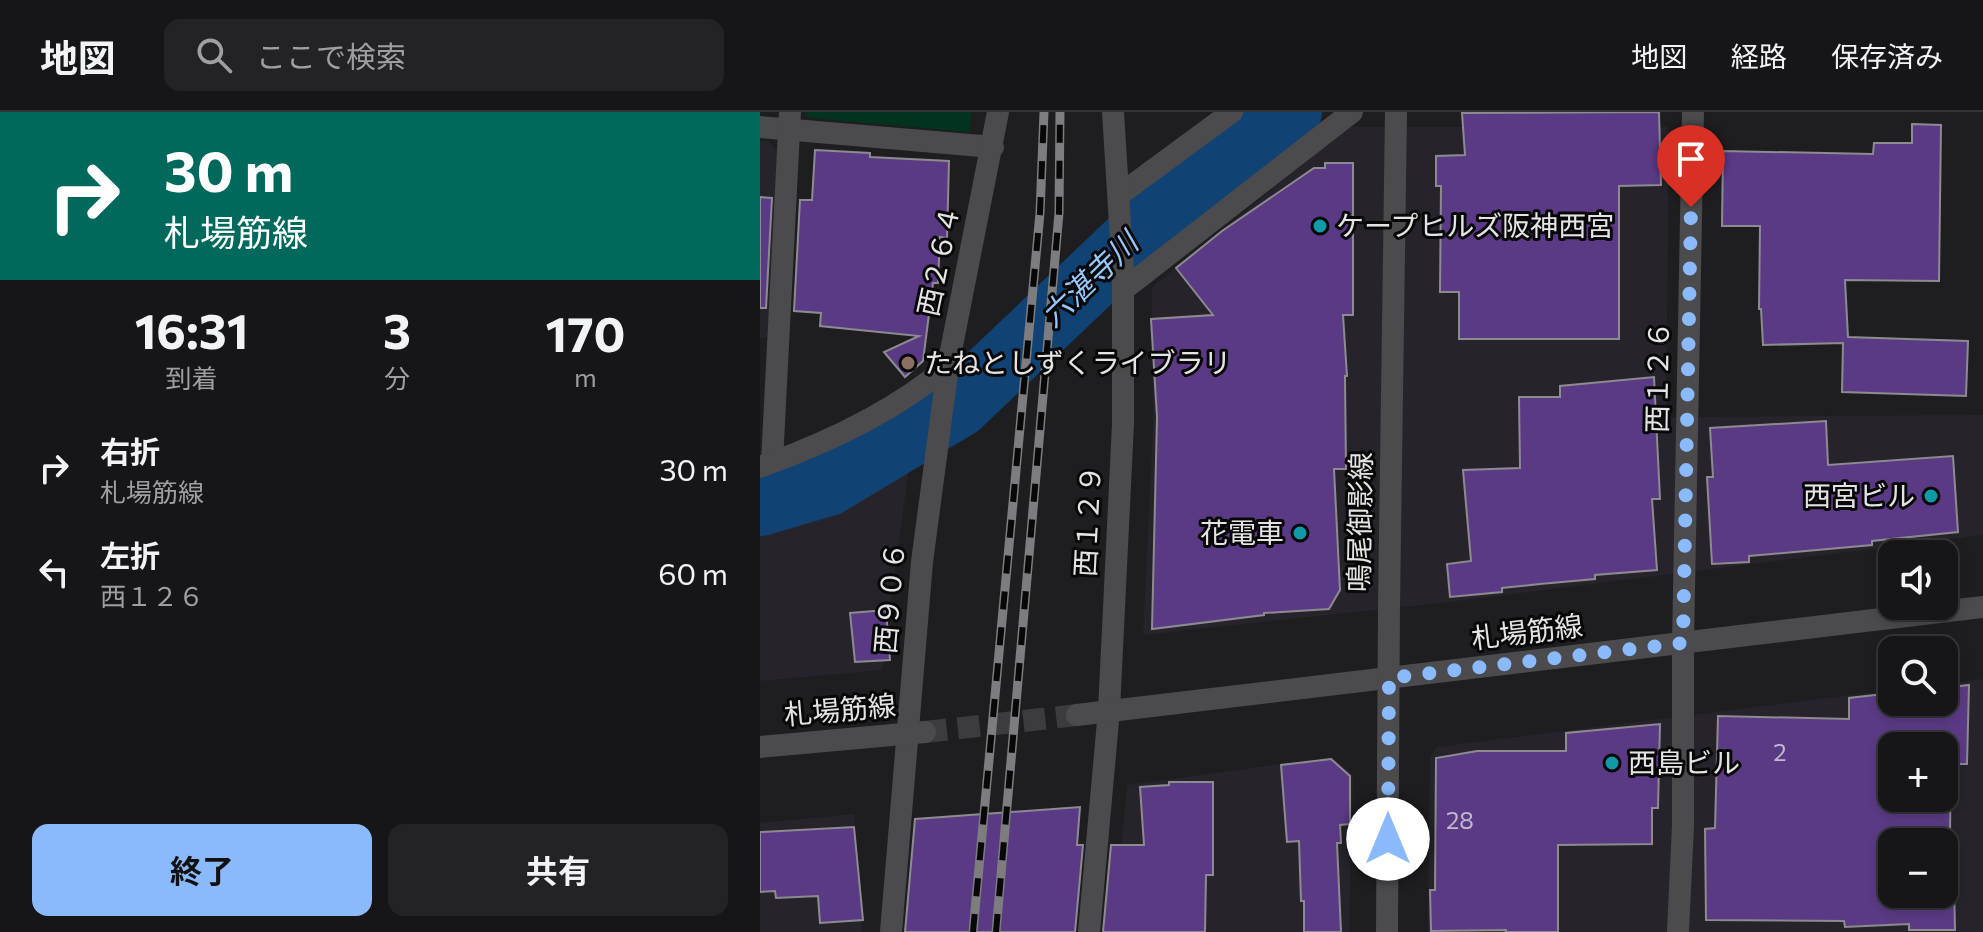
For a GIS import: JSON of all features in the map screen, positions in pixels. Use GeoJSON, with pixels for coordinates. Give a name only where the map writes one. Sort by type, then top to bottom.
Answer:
{"type":"FeatureCollection","features":[{"type":"Feature","properties":{"kind":"street","name":"西２６４"},"geometry":{"type":"LineString","coordinates":[[946,375],[998,112]]}},
{"type":"Feature","properties":{"kind":"street","name":"西１２９"},"geometry":{"type":"LineString","coordinates":[[1089,932],[1109,710],[1123,424],[1123,281],[1113,112]]}},
{"type":"Feature","properties":{"kind":"street"},"geometry":{"type":"LineString","coordinates":[[1119,195],[1232,112]]}},
{"type":"Feature","properties":{"kind":"street"},"geometry":{"type":"LineString","coordinates":[[1123,281],[1352,112]]}},
{"type":"Feature","properties":{"kind":"street","name":"鳴尾御影線"},"geometry":{"type":"LineString","coordinates":[[1387,932],[1396,112]]}},
{"type":"Feature","properties":{"kind":"street","name":"西１２６"},"geometry":{"type":"LineString","coordinates":[[1678,932],[1683,825],[1683,643],[1693,112]]}},
{"type":"Feature","properties":{"kind":"street"},"geometry":{"type":"LineString","coordinates":[[790,120],[766,465],[861,424],[946,375]]}},
{"type":"Feature","properties":{"kind":"street"},"geometry":{"type":"LineString","coordinates":[[760,127],[790,120],[993,147]]}},
{"type":"Feature","properties":{"kind":"street","name":"西９０６"},"geometry":{"type":"LineString","coordinates":[[891,932],[917,733],[922,562],[946,375]]}},
{"type":"Feature","properties":{"kind":"street","name":"札場筋線"},"geometry":{"type":"LineString","coordinates":[[1077,715],[1983,607]]}},
{"type":"Feature","properties":{"kind":"street","name":"札場筋線"},"geometry":{"type":"LineString","coordinates":[[760,747],[917,733]]}},
{"type":"Feature","properties":{"kind":"shaded area"},"geometry":{"type":"Polygon","coordinates":[[[1349,127],[1669,127],[1666,417],[1983,415],[1983,535],[1943,540],[1878,540],[1878,548],[1449,602],[1143,635],[1153,428],[1152,287],[1349,127]]]}},
{"type":"Feature","properties":{"kind":"shaded area"},"geometry":{"type":"Polygon","coordinates":[[[760,141],[768,141],[779,152],[768,337],[760,338],[760,141]]]}},
{"type":"Feature","properties":{"kind":"shaded area"},"geometry":{"type":"Polygon","coordinates":[[[909,467],[882,670],[760,681],[760,521],[829,515],[909,467]]]}},
{"type":"Feature","properties":{"kind":"shaded area"},"geometry":{"type":"Polygon","coordinates":[[[1983,679],[1983,932],[1428,932],[1430,756],[1437,747],[1878,692],[1878,716],[1958,716],[1958,682],[1983,679]]]}},
{"type":"Feature","properties":{"kind":"shaded area"},"geometry":{"type":"Polygon","coordinates":[[[1332,757],[1353,775],[1349,932],[1113,932],[1127,785],[1332,757]]]}},
{"type":"Feature","properties":{"kind":"shaded area"},"geometry":{"type":"Polygon","coordinates":[[[854,814],[862,932],[760,932],[760,823],[854,814]]]}},
{"type":"Feature","properties":{"kind":"green space"},"geometry":{"type":"Polygon","coordinates":[[[804,112],[971,112],[970,132],[811,118],[804,112]]]}},
{"type":"Feature","properties":{"kind":"building"},"geometry":{"type":"Polygon","coordinates":[[[1659,112],[1661,185],[1619,186],[1619,339],[1459,339],[1459,292],[1440,292],[1441,186],[1436,186],[1436,156],[1465,155],[1462,113],[1659,112]]]}},
{"type":"Feature","properties":{"kind":"building"},"geometry":{"type":"Polygon","coordinates":[[[1912,124],[1941,125],[1939,281],[1845,280],[1848,337],[1968,341],[1966,396],[1842,392],[1843,343],[1763,345],[1759,309],[1760,226],[1722,226],[1723,151],[1873,154],[1874,143],[1912,143],[1912,124]]]}},
{"type":"Feature","properties":{"kind":"building"},"geometry":{"type":"Polygon","coordinates":[[[815,150],[870,153],[870,157],[949,161],[947,238],[940,237],[938,283],[933,283],[923,361],[905,377],[884,352],[919,336],[820,326],[821,313],[794,311],[800,200],[812,200],[815,150]]]}},
{"type":"Feature","properties":{"kind":"building"},"geometry":{"type":"Polygon","coordinates":[[[1325,163],[1353,163],[1353,315],[1343,315],[1347,376],[1346,469],[1334,469],[1340,590],[1329,609],[1264,613],[1152,629],[1157,417],[1151,319],[1213,315],[1176,268],[1222,231],[1314,168],[1325,168],[1325,163]]]}},
{"type":"Feature","properties":{"kind":"building"},"geometry":{"type":"Polygon","coordinates":[[[760,197],[772,198],[766,308],[760,308],[760,197]]]}},
{"type":"Feature","properties":{"kind":"building"},"geometry":{"type":"Polygon","coordinates":[[[1654,377],[1660,499],[1652,499],[1657,570],[1595,575],[1595,579],[1502,588],[1502,592],[1450,597],[1447,564],[1471,561],[1463,470],[1520,468],[1519,397],[1560,397],[1560,386],[1654,377]]]}},
{"type":"Feature","properties":{"kind":"building"},"geometry":{"type":"Polygon","coordinates":[[[1826,421],[1828,465],[1953,456],[1958,532],[1878,540],[1872,541],[1872,545],[1749,556],[1749,562],[1712,564],[1707,477],[1713,477],[1710,428],[1826,421]]]}},
{"type":"Feature","properties":{"kind":"building"},"geometry":{"type":"Polygon","coordinates":[[[886,610],[890,660],[855,662],[850,613],[886,610]]]}},
{"type":"Feature","properties":{"kind":"building"},"geometry":{"type":"Polygon","coordinates":[[[1969,685],[1967,764],[1958,764],[1958,732],[1878,732],[1878,812],[1950,812],[1950,828],[1878,828],[1878,908],[1955,908],[1955,930],[1909,930],[1909,924],[1845,927],[1844,921],[1706,920],[1705,829],[1715,828],[1718,716],[1849,719],[1849,698],[1878,695],[1878,716],[1958,716],[1958,686],[1969,685]]]}},
{"type":"Feature","properties":{"kind":"building"},"geometry":{"type":"Polygon","coordinates":[[[1660,724],[1658,808],[1652,808],[1652,844],[1558,845],[1558,932],[1431,931],[1430,890],[1435,890],[1436,758],[1477,751],[1566,751],[1566,733],[1660,724]]]}},
{"type":"Feature","properties":{"kind":"building"},"geometry":{"type":"Polygon","coordinates":[[[1331,759],[1350,776],[1350,824],[1340,825],[1341,843],[1337,843],[1341,932],[1304,932],[1299,841],[1287,842],[1281,765],[1331,759]]]}},
{"type":"Feature","properties":{"kind":"building"},"geometry":{"type":"Polygon","coordinates":[[[1169,782],[1213,782],[1213,875],[1206,875],[1205,932],[1103,932],[1111,845],[1144,845],[1140,787],[1169,785],[1169,782]]]}},
{"type":"Feature","properties":{"kind":"building"},"geometry":{"type":"Polygon","coordinates":[[[1080,807],[1077,845],[1083,845],[1075,932],[905,932],[915,819],[1080,807]]]}},
{"type":"Feature","properties":{"kind":"building"},"geometry":{"type":"Polygon","coordinates":[[[854,827],[863,920],[820,923],[818,896],[776,898],[775,891],[760,892],[760,832],[854,827]]]}},
{"type":"Feature","properties":{"kind":"waterway","name":"六湛寺川"},"geometry":{"type":"LineString","coordinates":[[760,504],[828,484],[959,405],[1166,208],[1290,112]]}},
{"type":"Feature","properties":{"kind":"tunnel"},"geometry":{"type":"LineString","coordinates":[[925,732],[1077,715]]}},
{"type":"Feature","properties":{"kind":"railway"},"geometry":{"type":"LineString","coordinates":[[973,932],[1040,213],[1044,112]]}},
{"type":"Feature","properties":{"kind":"railway"},"geometry":{"type":"LineString","coordinates":[[996,932],[1059,213],[1060,112]]}},
{"type":"Feature","properties":{"kind":"place","name":"ケープヒルズ阪神西宮"},"geometry":{"type":"Point","coordinates":[1320,226]}},
{"type":"Feature","properties":{"kind":"place","name":"たねとしずくライブラリ"},"geometry":{"type":"Point","coordinates":[908,363]}},
{"type":"Feature","properties":{"kind":"place","name":"西宮ビル"},"geometry":{"type":"Point","coordinates":[1931,496]}},
{"type":"Feature","properties":{"kind":"place","name":"花電車"},"geometry":{"type":"Point","coordinates":[1300,533]}},
{"type":"Feature","properties":{"kind":"place","name":"西島ビル"},"geometry":{"type":"Point","coordinates":[1612,763]}},
{"type":"Feature","properties":{"kind":"route"},"geometry":{"type":"LineString","coordinates":[[1388,839],[1389,678],[1683,643],[1691,207]]}}]}
